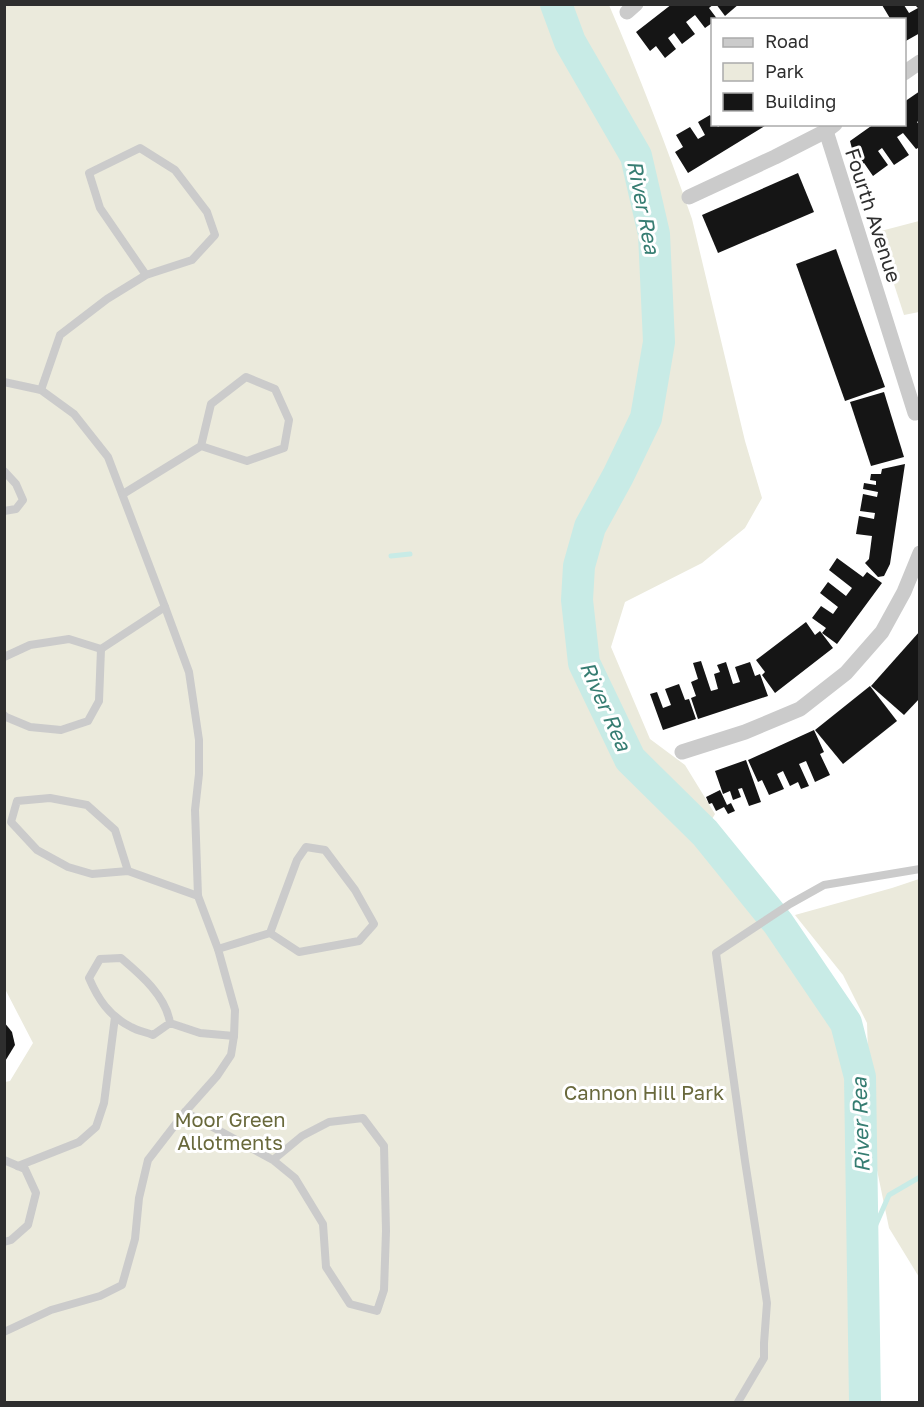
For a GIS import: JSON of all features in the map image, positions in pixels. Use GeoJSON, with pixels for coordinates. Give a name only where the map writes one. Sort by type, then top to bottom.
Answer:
{"type":"FeatureCollection","features":[{"type":"Feature","properties":{"kind":"street"},"geometry":{"type":"LineString","coordinates":[[906,72],[920,62]]}},
{"type":"Feature","properties":{"kind":"street"},"geometry":{"type":"LineString","coordinates":[[689,197],[831,128]]}},
{"type":"Feature","properties":{"kind":"street","name":"Fourth Avenue"},"geometry":{"type":"LineString","coordinates":[[831,128],[920,429]]}},
{"type":"Feature","properties":{"kind":"street"},"geometry":{"type":"LineString","coordinates":[[682,752],[745,732],[800,709],[846,673],[882,632],[904,592],[920,553]]}},
{"type":"Feature","properties":{"kind":"lane"},"geometry":{"type":"LineString","coordinates":[[41,390],[60,335],[107,299],[146,275],[192,260],[215,235],[207,212],[175,170],[140,148],[89,172],[100,208],[146,275]]}},
{"type":"Feature","properties":{"kind":"lane"},"geometry":{"type":"LineString","coordinates":[[123,494],[201,446],[211,404],[246,377],[275,389],[289,420],[284,448],[247,461],[201,446]]}},
{"type":"Feature","properties":{"kind":"lane"},"geometry":{"type":"LineString","coordinates":[[4,382],[41,390],[74,414],[108,457],[189,672],[199,740],[199,774],[195,810],[198,896],[218,949],[235,1010],[231,1055],[217,1076],[184,1112],[148,1160],[139,1198],[135,1239],[122,1285],[100,1296],[51,1310],[4,1332]]}},
{"type":"Feature","properties":{"kind":"lane"},"geometry":{"type":"LineString","coordinates":[[4,471],[16,484],[23,500],[16,509],[4,511]]}},
{"type":"Feature","properties":{"kind":"lane"},"geometry":{"type":"LineString","coordinates":[[101,649],[165,607]]}},
{"type":"Feature","properties":{"kind":"lane"},"geometry":{"type":"LineString","coordinates":[[4,657],[30,645],[69,639],[101,649]]}},
{"type":"Feature","properties":{"kind":"lane"},"geometry":{"type":"LineString","coordinates":[[4,715],[30,727],[61,730],[88,721],[99,701],[101,649]]}},
{"type":"Feature","properties":{"kind":"lane"},"geometry":{"type":"LineString","coordinates":[[128,871],[115,830],[87,805],[50,798],[17,801],[11,822],[37,850],[68,867],[92,874],[128,871],[198,896]]}},
{"type":"Feature","properties":{"kind":"lane"},"geometry":{"type":"LineString","coordinates":[[306,847],[325,850],[355,890],[374,924],[359,941],[299,952],[270,933],[297,860],[306,847]]}},
{"type":"Feature","properties":{"kind":"lane"},"geometry":{"type":"LineString","coordinates":[[738,1402],[765,1358],[767,1303],[716,953],[790,904],[824,885],[920,869]]}},
{"type":"Feature","properties":{"kind":"lane"},"geometry":{"type":"LineString","coordinates":[[218,949],[270,933]]}},
{"type":"Feature","properties":{"kind":"lane"},"geometry":{"type":"LineString","coordinates":[[100,958],[122,958],[146,980],[168,1011],[170,1023],[153,1035],[131,1028],[115,1017],[98,998],[89,978],[100,958]]}},
{"type":"Feature","properties":{"kind":"lane"},"geometry":{"type":"LineString","coordinates":[[18,1166],[79,1142],[96,1127],[104,1102],[115,1017]]}},
{"type":"Feature","properties":{"kind":"lane"},"geometry":{"type":"LineString","coordinates":[[170,1023],[200,1033],[234,1036]]}},
{"type":"Feature","properties":{"kind":"lane"},"geometry":{"type":"LineString","coordinates":[[184,1112],[273,1160],[295,1178],[323,1224],[326,1267],[350,1304],[377,1311],[384,1290],[386,1231],[384,1146],[363,1118],[329,1122],[302,1136],[273,1160]]}},
{"type":"Feature","properties":{"kind":"lane"},"geometry":{"type":"LineString","coordinates":[[4,1160],[25,1169],[36,1193],[28,1225],[10,1240],[4,1242]]}},
{"type":"Feature","properties":{"kind":"green space"},"geometry":{"type":"Polygon","coordinates":[[[4,5],[609,5],[673,165],[692,219],[745,441],[762,498],[745,528],[702,563],[625,602],[611,647],[650,739],[685,765],[715,814],[699,841],[823,995],[839,1032],[845,1084],[852,1402],[5,1402],[5,1082],[10,1081],[33,1043],[4,987],[4,5]]]}},
{"type":"Feature","properties":{"kind":"green space"},"geometry":{"type":"Polygon","coordinates":[[[919,221],[919,312],[904,315],[877,232],[919,221]]]}},
{"type":"Feature","properties":{"kind":"green space"},"geometry":{"type":"Polygon","coordinates":[[[920,879],[919,1277],[889,1228],[871,1141],[867,1023],[843,975],[795,915],[920,879]]]}},
{"type":"Feature","properties":{"kind":"building"},"geometry":{"type":"Polygon","coordinates":[[[672,4],[714,4],[709,8],[716,18],[711,18],[711,24],[705,28],[695,15],[686,22],[695,34],[682,44],[674,33],[668,38],[676,49],[665,58],[656,46],[650,51],[636,32],[672,4]]]}},
{"type":"Feature","properties":{"kind":"building"},"geometry":{"type":"Polygon","coordinates":[[[716,4],[739,4],[725,16],[716,4]]]}},
{"type":"Feature","properties":{"kind":"building"},"geometry":{"type":"Polygon","coordinates":[[[882,5],[904,5],[909,13],[918,8],[915,5],[920,5],[920,33],[906,41],[906,18],[890,18],[882,5]]]}},
{"type":"Feature","properties":{"kind":"building"},"geometry":{"type":"Polygon","coordinates":[[[920,91],[920,120],[917,122],[920,126],[920,147],[916,149],[903,133],[897,137],[909,155],[894,165],[882,148],[878,151],[888,165],[873,176],[864,163],[857,168],[850,141],[871,126],[906,126],[906,101],[920,91]]]}},
{"type":"Feature","properties":{"kind":"building"},"geometry":{"type":"Polygon","coordinates":[[[710,115],[711,126],[765,126],[688,173],[675,152],[683,147],[676,135],[690,127],[698,139],[705,135],[698,122],[710,115]]]}},
{"type":"Feature","properties":{"kind":"building"},"geometry":{"type":"Polygon","coordinates":[[[798,173],[814,212],[718,253],[702,215],[798,173]]]}},
{"type":"Feature","properties":{"kind":"building"},"geometry":{"type":"Polygon","coordinates":[[[836,249],[885,387],[845,401],[796,264],[836,249]]]}},
{"type":"Feature","properties":{"kind":"building"},"geometry":{"type":"Polygon","coordinates":[[[884,392],[904,457],[871,466],[850,402],[884,392]]]}},
{"type":"Feature","properties":{"kind":"building"},"geometry":{"type":"Polygon","coordinates":[[[905,464],[890,564],[884,576],[878,577],[865,563],[869,559],[872,536],[856,534],[859,516],[874,519],[875,513],[860,511],[863,494],[877,497],[878,492],[863,489],[864,483],[876,485],[876,481],[870,480],[871,474],[881,474],[882,469],[905,464]]]}},
{"type":"Feature","properties":{"kind":"building"},"geometry":{"type":"Polygon","coordinates":[[[837,558],[863,577],[867,572],[882,583],[837,644],[822,633],[826,628],[812,618],[821,606],[833,614],[838,607],[820,593],[828,582],[846,596],[852,588],[829,570],[837,558]]]}},
{"type":"Feature","properties":{"kind":"building"},"geometry":{"type":"Polygon","coordinates":[[[806,622],[815,635],[820,631],[833,648],[775,693],[762,675],[765,672],[756,660],[806,622]]]}},
{"type":"Feature","properties":{"kind":"building"},"geometry":{"type":"Polygon","coordinates":[[[920,631],[920,698],[904,715],[871,686],[920,631]]]}},
{"type":"Feature","properties":{"kind":"building"},"geometry":{"type":"Polygon","coordinates":[[[701,661],[711,691],[718,689],[714,674],[720,672],[717,665],[726,662],[733,684],[740,682],[735,667],[750,662],[755,676],[760,674],[768,696],[698,719],[691,698],[696,696],[691,682],[698,679],[693,663],[701,661]]]}},
{"type":"Feature","properties":{"kind":"building"},"geometry":{"type":"Polygon","coordinates":[[[679,684],[685,700],[689,699],[696,719],[663,730],[650,694],[657,692],[663,708],[671,705],[665,689],[679,684]]]}},
{"type":"Feature","properties":{"kind":"building"},"geometry":{"type":"Polygon","coordinates":[[[870,686],[897,721],[843,764],[815,730],[870,686]]]}},
{"type":"Feature","properties":{"kind":"building"},"geometry":{"type":"Polygon","coordinates":[[[814,730],[824,752],[820,754],[830,775],[815,782],[806,761],[799,764],[809,786],[801,789],[798,782],[790,786],[783,771],[777,774],[784,789],[769,795],[762,780],[758,782],[748,760],[814,730]]]}},
{"type":"Feature","properties":{"kind":"building"},"geometry":{"type":"Polygon","coordinates":[[[746,760],[761,802],[749,806],[742,788],[738,789],[741,797],[733,800],[730,791],[723,794],[715,771],[746,760]]]}},
{"type":"Feature","properties":{"kind":"building"},"geometry":{"type":"Polygon","coordinates":[[[720,790],[727,805],[731,803],[735,811],[728,814],[724,807],[716,811],[712,803],[709,804],[706,797],[720,790]]]}},
{"type":"Feature","properties":{"kind":"building"},"geometry":{"type":"Polygon","coordinates":[[[4,1022],[12,1032],[15,1045],[4,1063],[4,1022]]]}},
{"type":"Feature","properties":{"kind":"waterway","name":"River Rea"},"geometry":{"type":"LineString","coordinates":[[556,4],[570,42],[636,156],[654,234],[659,342],[646,418],[590,527],[579,566],[577,600],[584,663],[630,759],[705,833],[778,923],[846,1023],[860,1077],[865,1402]]}},
{"type":"Feature","properties":{"kind":"waterway"},"geometry":{"type":"LineString","coordinates":[[391,556],[410,554]]}},
{"type":"Feature","properties":{"kind":"waterway"},"geometry":{"type":"LineString","coordinates":[[863,1254],[889,1195],[920,1177]]}},
{"type":"Feature","properties":{"kind":"park label","name":"Cannon Hill Park"},"geometry":{"type":"Point","coordinates":[644,1092]}},
{"type":"Feature","properties":{"kind":"park label","name":"Moor Green Allotments"},"geometry":{"type":"Point","coordinates":[230,1130]}}]}
